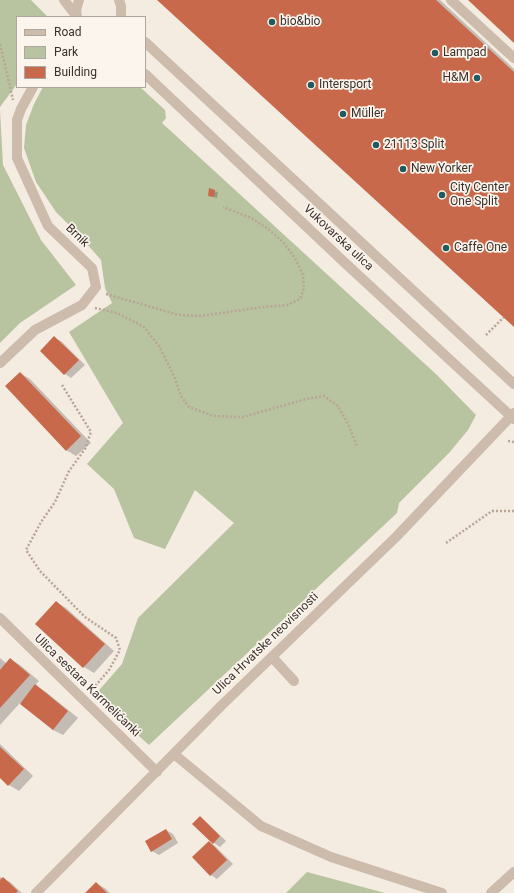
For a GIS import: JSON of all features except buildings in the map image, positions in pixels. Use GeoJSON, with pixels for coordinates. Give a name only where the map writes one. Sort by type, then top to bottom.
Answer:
{"type":"FeatureCollection","features":[{"type":"Feature","properties":{"kind":"street"},"geometry":{"type":"LineString","coordinates":[[64,0],[76,16]]}},
{"type":"Feature","properties":{"kind":"street"},"geometry":{"type":"LineString","coordinates":[[77,16],[76,10],[79,0]]}},
{"type":"Feature","properties":{"kind":"street"},"geometry":{"type":"LineString","coordinates":[[451,0],[514,58]]}},
{"type":"Feature","properties":{"kind":"street","name":"Vukovarska ulica"},"geometry":{"type":"LineString","coordinates":[[146,43],[514,384]]}},
{"type":"Feature","properties":{"kind":"street","name":"Vukovarska ulica"},"geometry":{"type":"LineString","coordinates":[[146,75],[344,262],[513,416]]}},
{"type":"Feature","properties":{"kind":"street","name":"Brnik"},"geometry":{"type":"LineString","coordinates":[[32,88],[17,120],[17,158],[48,226],[92,268],[96,287],[94,291]]}},
{"type":"Feature","properties":{"kind":"street"},"geometry":{"type":"LineString","coordinates":[[0,363],[35,330],[82,305],[94,291]]}},
{"type":"Feature","properties":{"kind":"street","name":"Ulica Hrvatske neovisnosti"},"geometry":{"type":"LineString","coordinates":[[36,893],[174,754],[401,531],[513,416]]}},
{"type":"Feature","properties":{"kind":"street","name":"Ulica sestara Karmelićanki"},"geometry":{"type":"LineString","coordinates":[[0,618],[156,772]]}},
{"type":"Feature","properties":{"kind":"street"},"geometry":{"type":"LineString","coordinates":[[272,657],[294,681]]}},
{"type":"Feature","properties":{"kind":"street"},"geometry":{"type":"LineString","coordinates":[[174,754],[261,826],[331,857],[442,893]]}},
{"type":"Feature","properties":{"kind":"street"},"geometry":{"type":"LineString","coordinates":[[491,893],[514,872]]}},
{"type":"Feature","properties":{"kind":"path"},"geometry":{"type":"LineString","coordinates":[[0,44],[17,120]]}},
{"type":"Feature","properties":{"kind":"path"},"geometry":{"type":"LineString","coordinates":[[94,291],[179,315],[200,316],[287,305],[300,299],[304,288],[303,275],[283,242],[267,228],[251,218],[223,207]]}},
{"type":"Feature","properties":{"kind":"path"},"geometry":{"type":"LineString","coordinates":[[82,305],[117,312],[144,327],[158,346],[174,376],[181,396],[189,407],[213,416],[243,417],[306,399],[324,396],[338,406],[348,424],[357,446]]}},
{"type":"Feature","properties":{"kind":"path"},"geometry":{"type":"LineString","coordinates":[[486,335],[504,317]]}},
{"type":"Feature","properties":{"kind":"path"},"geometry":{"type":"LineString","coordinates":[[62,385],[91,432],[85,449],[69,471],[55,502],[41,522],[26,550],[40,571],[85,617],[116,638],[120,650],[109,670],[83,700]]}},
{"type":"Feature","properties":{"kind":"path"},"geometry":{"type":"LineString","coordinates":[[508,441],[514,442]]}},
{"type":"Feature","properties":{"kind":"path"},"geometry":{"type":"LineString","coordinates":[[446,543],[492,511],[514,511]]}},
{"type":"Feature","properties":{"kind":"green space"},"geometry":{"type":"Polygon","coordinates":[[[0,0],[31,0],[47,16],[16,16],[16,85],[0,107],[0,0]]]}},
{"type":"Feature","properties":{"kind":"green space"},"geometry":{"type":"Polygon","coordinates":[[[42,88],[141,88],[165,110],[166,118],[162,123],[437,375],[476,415],[468,430],[449,453],[399,503],[397,513],[149,745],[94,696],[122,664],[138,618],[234,523],[195,490],[165,549],[134,538],[114,489],[87,464],[123,423],[69,332],[112,303],[105,288],[101,260],[56,212],[36,182],[24,148],[26,125],[34,104],[42,88]]]}},
{"type":"Feature","properties":{"kind":"green space"},"geometry":{"type":"Polygon","coordinates":[[[0,110],[3,165],[41,240],[76,285],[20,323],[0,343],[0,110]]]}},
{"type":"Feature","properties":{"kind":"green space"},"geometry":{"type":"Polygon","coordinates":[[[307,872],[385,893],[286,893],[307,872]]]}},
{"type":"Feature","properties":{"kind":"place","name":"bio&bio"},"geometry":{"type":"Point","coordinates":[272,22]}},
{"type":"Feature","properties":{"kind":"place","name":"Lampad"},"geometry":{"type":"Point","coordinates":[435,53]}},
{"type":"Feature","properties":{"kind":"place","name":"H&M"},"geometry":{"type":"Point","coordinates":[477,78]}},
{"type":"Feature","properties":{"kind":"place","name":"Intersport"},"geometry":{"type":"Point","coordinates":[311,85]}},
{"type":"Feature","properties":{"kind":"place","name":"Müller"},"geometry":{"type":"Point","coordinates":[343,114]}},
{"type":"Feature","properties":{"kind":"place","name":"21113 Split"},"geometry":{"type":"Point","coordinates":[376,145]}},
{"type":"Feature","properties":{"kind":"place","name":"New Yorker"},"geometry":{"type":"Point","coordinates":[403,169]}},
{"type":"Feature","properties":{"kind":"place","name":"City Center One Split"},"geometry":{"type":"Point","coordinates":[442,195]}},
{"type":"Feature","properties":{"kind":"place","name":"Caffe One"},"geometry":{"type":"Point","coordinates":[446,248]}}]}
